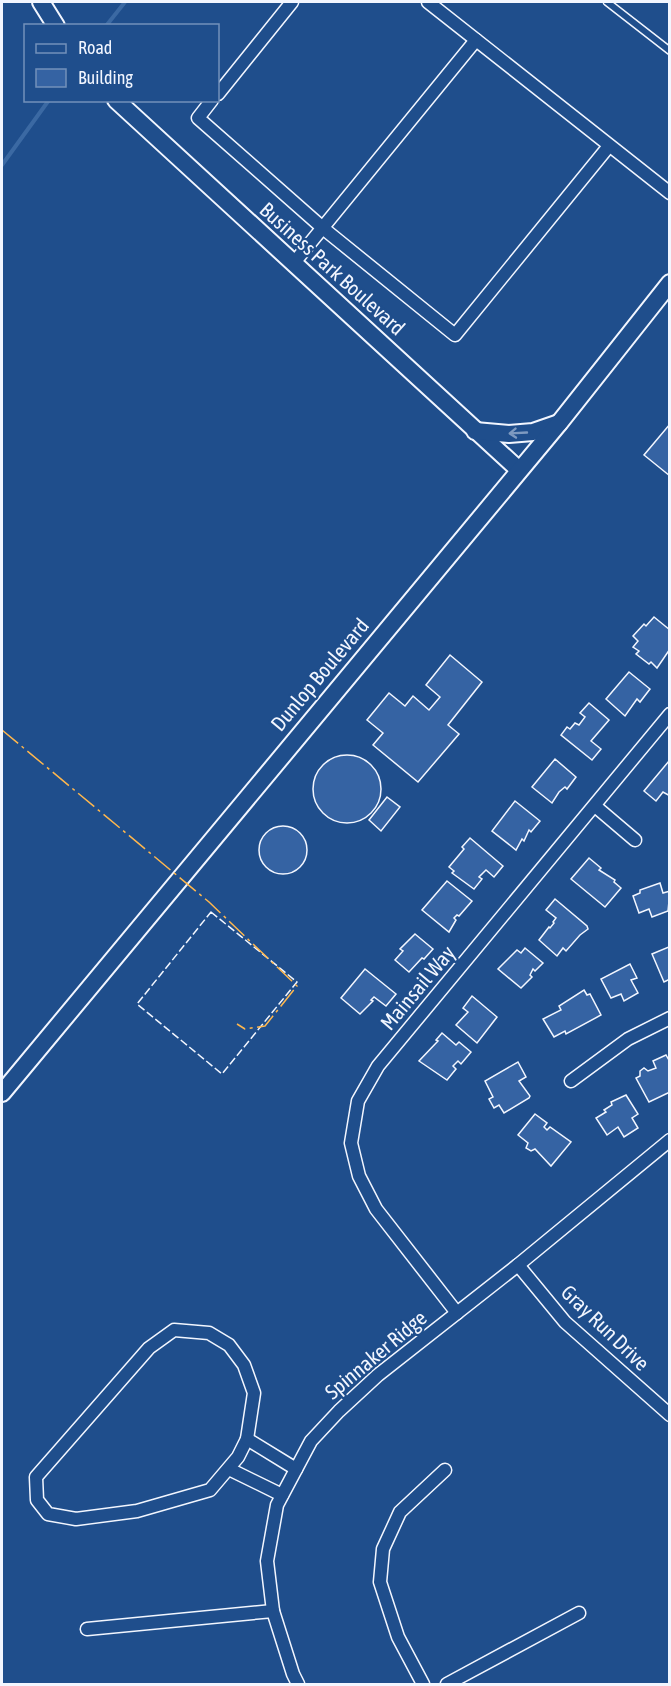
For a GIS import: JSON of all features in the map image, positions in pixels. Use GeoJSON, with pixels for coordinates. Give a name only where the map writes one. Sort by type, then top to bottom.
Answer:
{"type":"FeatureCollection","features":[{"type":"Feature","properties":{"kind":"street"},"geometry":{"type":"LineString","coordinates":[[41,2],[55,24]]}},
{"type":"Feature","properties":{"kind":"street"},"geometry":{"type":"LineString","coordinates":[[219,93],[292,2]]}},
{"type":"Feature","properties":{"kind":"street"},"geometry":{"type":"LineString","coordinates":[[428,2],[669,193]]}},
{"type":"Feature","properties":{"kind":"street"},"geometry":{"type":"LineString","coordinates":[[293,264],[324,229],[476,40]]}},
{"type":"Feature","properties":{"kind":"street","name":"Business Park Boulevard"},"geometry":{"type":"LineString","coordinates":[[118,102],[519,470]]}},
{"type":"Feature","properties":{"kind":"street"},"geometry":{"type":"LineString","coordinates":[[210,102],[198,118],[324,229],[456,334],[609,146]]}},
{"type":"Feature","properties":{"kind":"street","name":"Dunlop Boulevard"},"geometry":{"type":"LineString","coordinates":[[2,1093],[560,422],[669,283]]}},
{"type":"Feature","properties":{"kind":"street"},"geometry":{"type":"LineString","coordinates":[[475,431],[509,434],[533,432],[560,422]]}},
{"type":"Feature","properties":{"kind":"street","name":"Mainsail Way"},"geometry":{"type":"LineString","coordinates":[[457,1313],[376,1209],[359,1176],[351,1143],[358,1101],[378,1066],[669,714]]}},
{"type":"Feature","properties":{"kind":"street"},"geometry":{"type":"LineString","coordinates":[[595,806],[635,840]]}},
{"type":"Feature","properties":{"kind":"street"},"geometry":{"type":"LineString","coordinates":[[571,1081],[628,1039],[669,1018]]}},
{"type":"Feature","properties":{"kind":"street","name":"Spinnaker Ridge"},"geometry":{"type":"LineString","coordinates":[[298,1684],[273,1611],[267,1561],[277,1505],[311,1441],[378,1375],[518,1265],[669,1140]]}},
{"type":"Feature","properties":{"kind":"street","name":"Gray Run Drive"},"geometry":{"type":"LineString","coordinates":[[518,1265],[565,1322],[669,1415]]}},
{"type":"Feature","properties":{"kind":"street"},"geometry":{"type":"LineString","coordinates":[[174,1330],[209,1333],[229,1345],[244,1365],[254,1393],[247,1439],[238,1457],[210,1490],[137,1511],[76,1519],[48,1514],[37,1500],[36,1476],[149,1348],[174,1330]]}},
{"type":"Feature","properties":{"kind":"street"},"geometry":{"type":"LineString","coordinates":[[247,1439],[296,1469]]}},
{"type":"Feature","properties":{"kind":"street"},"geometry":{"type":"LineString","coordinates":[[229,1469],[282,1495]]}},
{"type":"Feature","properties":{"kind":"street"},"geometry":{"type":"LineString","coordinates":[[423,1684],[398,1637],[380,1582],[383,1549],[400,1512],[445,1470]]}},
{"type":"Feature","properties":{"kind":"street"},"geometry":{"type":"LineString","coordinates":[[87,1629],[273,1611]]}},
{"type":"Feature","properties":{"kind":"street"},"geometry":{"type":"LineString","coordinates":[[447,1684],[579,1613]]}},
{"type":"Feature","properties":{"kind":"lane"},"geometry":{"type":"LineString","coordinates":[[607,2],[669,51]]}},
{"type":"Feature","properties":{"kind":"building"},"geometry":{"type":"Polygon","coordinates":[[[670,424],[670,476],[644,455],[670,424]]]}},
{"type":"Feature","properties":{"kind":"building"},"geometry":{"type":"Polygon","coordinates":[[[654,617],[670,630],[670,649],[657,668],[636,654],[639,651],[633,647],[638,641],[633,636],[654,617]]]}},
{"type":"Feature","properties":{"kind":"building"},"geometry":{"type":"Polygon","coordinates":[[[450,655],[482,682],[448,725],[459,734],[418,782],[373,745],[383,733],[367,720],[389,693],[405,706],[413,696],[429,710],[440,697],[426,685],[450,655]]]}},
{"type":"Feature","properties":{"kind":"building"},"geometry":{"type":"Polygon","coordinates":[[[629,672],[650,689],[640,702],[637,699],[625,716],[606,699],[629,672]]]}},
{"type":"Feature","properties":{"kind":"building"},"geometry":{"type":"Polygon","coordinates":[[[589,703],[609,720],[591,741],[601,749],[592,760],[561,735],[567,727],[570,729],[575,723],[579,725],[585,717],[580,713],[589,703]]]}},
{"type":"Feature","properties":{"kind":"building"},"geometry":{"type":"Polygon","coordinates":[[[347,755],[360,758],[371,765],[378,776],[381,789],[378,802],[371,813],[360,820],[347,823],[334,820],[323,813],[316,802],[313,789],[316,776],[323,765],[334,758],[347,755]]]}},
{"type":"Feature","properties":{"kind":"building"},"geometry":{"type":"Polygon","coordinates":[[[555,759],[576,777],[567,789],[565,787],[559,792],[552,803],[532,787],[555,759]]]}},
{"type":"Feature","properties":{"kind":"building"},"geometry":{"type":"Polygon","coordinates":[[[669,761],[670,796],[663,792],[656,801],[644,791],[669,761]]]}},
{"type":"Feature","properties":{"kind":"building"},"geometry":{"type":"Polygon","coordinates":[[[387,797],[400,807],[381,831],[369,820],[387,797]]]}},
{"type":"Feature","properties":{"kind":"building"},"geometry":{"type":"Polygon","coordinates":[[[515,801],[540,821],[531,832],[529,830],[524,841],[522,839],[516,850],[492,831],[515,801]]]}},
{"type":"Feature","properties":{"kind":"building"},"geometry":{"type":"Polygon","coordinates":[[[278,826],[288,826],[303,836],[307,850],[303,864],[297,870],[288,874],[278,874],[263,864],[259,855],[259,845],[269,830],[278,826]]]}},
{"type":"Feature","properties":{"kind":"building"},"geometry":{"type":"Polygon","coordinates":[[[470,838],[503,866],[494,877],[486,870],[479,877],[482,879],[474,889],[452,873],[454,871],[449,867],[470,838]]]}},
{"type":"Feature","properties":{"kind":"building"},"geometry":{"type":"Polygon","coordinates":[[[589,858],[601,868],[599,870],[615,880],[614,882],[621,888],[605,907],[571,879],[589,858]]]}},
{"type":"Feature","properties":{"kind":"building"},"geometry":{"type":"Polygon","coordinates":[[[447,881],[472,901],[459,916],[454,918],[456,920],[449,932],[422,910],[447,881]]]}},
{"type":"Feature","properties":{"kind":"building"},"geometry":{"type":"Polygon","coordinates":[[[660,883],[663,893],[670,891],[668,911],[652,917],[649,909],[639,913],[633,896],[640,893],[640,890],[660,883]]]}},
{"type":"Feature","properties":{"kind":"building"},"geometry":{"type":"Polygon","coordinates":[[[555,899],[588,929],[566,951],[563,948],[557,956],[539,940],[556,918],[546,910],[555,899]]]}},
{"type":"Feature","properties":{"kind":"building"},"geometry":{"type":"Polygon","coordinates":[[[415,934],[433,949],[409,972],[395,960],[403,951],[400,949],[415,934]]]}},
{"type":"Feature","properties":{"kind":"building"},"geometry":{"type":"Polygon","coordinates":[[[670,945],[670,979],[664,982],[652,954],[670,945]]]}},
{"type":"Feature","properties":{"kind":"building"},"geometry":{"type":"Polygon","coordinates":[[[525,948],[543,963],[535,971],[533,969],[530,975],[532,977],[521,988],[498,969],[517,950],[521,953],[525,948]]]}},
{"type":"Feature","properties":{"kind":"building"},"geometry":{"type":"Polygon","coordinates":[[[630,964],[637,978],[631,980],[638,993],[624,1001],[621,994],[611,998],[601,979],[630,964]]]}},
{"type":"Feature","properties":{"kind":"building"},"geometry":{"type":"Polygon","coordinates":[[[365,969],[396,994],[386,1006],[374,997],[360,1014],[341,998],[365,969]]]}},
{"type":"Feature","properties":{"kind":"building"},"geometry":{"type":"Polygon","coordinates":[[[584,990],[587,995],[590,994],[601,1015],[566,1034],[565,1031],[554,1037],[543,1019],[561,1010],[559,1006],[584,990]]]}},
{"type":"Feature","properties":{"kind":"building"},"geometry":{"type":"Polygon","coordinates":[[[472,996],[497,1017],[477,1043],[456,1025],[468,1012],[463,1008],[472,996]]]}},
{"type":"Feature","properties":{"kind":"building"},"geometry":{"type":"Polygon","coordinates":[[[442,1033],[456,1045],[459,1042],[471,1052],[461,1064],[458,1061],[453,1066],[456,1069],[447,1080],[419,1061],[438,1041],[436,1040],[442,1033]]]}},
{"type":"Feature","properties":{"kind":"building"},"geometry":{"type":"Polygon","coordinates":[[[666,1055],[670,1062],[670,1092],[649,1102],[636,1078],[640,1076],[640,1071],[644,1068],[648,1071],[656,1068],[653,1061],[666,1055]]]}},
{"type":"Feature","properties":{"kind":"building"},"geometry":{"type":"Polygon","coordinates":[[[518,1062],[526,1077],[519,1081],[530,1096],[504,1113],[499,1105],[494,1108],[489,1099],[493,1097],[485,1081],[518,1062]]]}},
{"type":"Feature","properties":{"kind":"building"},"geometry":{"type":"Polygon","coordinates":[[[626,1095],[638,1114],[632,1118],[638,1128],[624,1137],[618,1127],[607,1135],[596,1118],[606,1112],[604,1110],[612,1105],[611,1102],[626,1095]]]}},
{"type":"Feature","properties":{"kind":"building"},"geometry":{"type":"Polygon","coordinates":[[[535,1114],[547,1123],[544,1127],[547,1130],[550,1127],[571,1142],[551,1166],[535,1149],[531,1151],[526,1148],[528,1143],[518,1135],[535,1114]]]}},
{"type":"Feature","properties":{"kind":"waterway"},"geometry":{"type":"LineString","coordinates":[[108,24],[125,2]]}},
{"type":"Feature","properties":{"kind":"waterway"},"geometry":{"type":"LineString","coordinates":[[2,165],[48,102]]}},
{"type":"Feature","properties":{"kind":"fence"},"geometry":{"type":"LineString","coordinates":[[211,912],[297,982],[222,1074],[137,1004],[211,912]]}},
{"type":"Feature","properties":{"kind":"power"},"geometry":{"type":"LineString","coordinates":[[2,730],[209,902],[297,986],[265,1026],[245,1029],[237,1024]]}}]}
